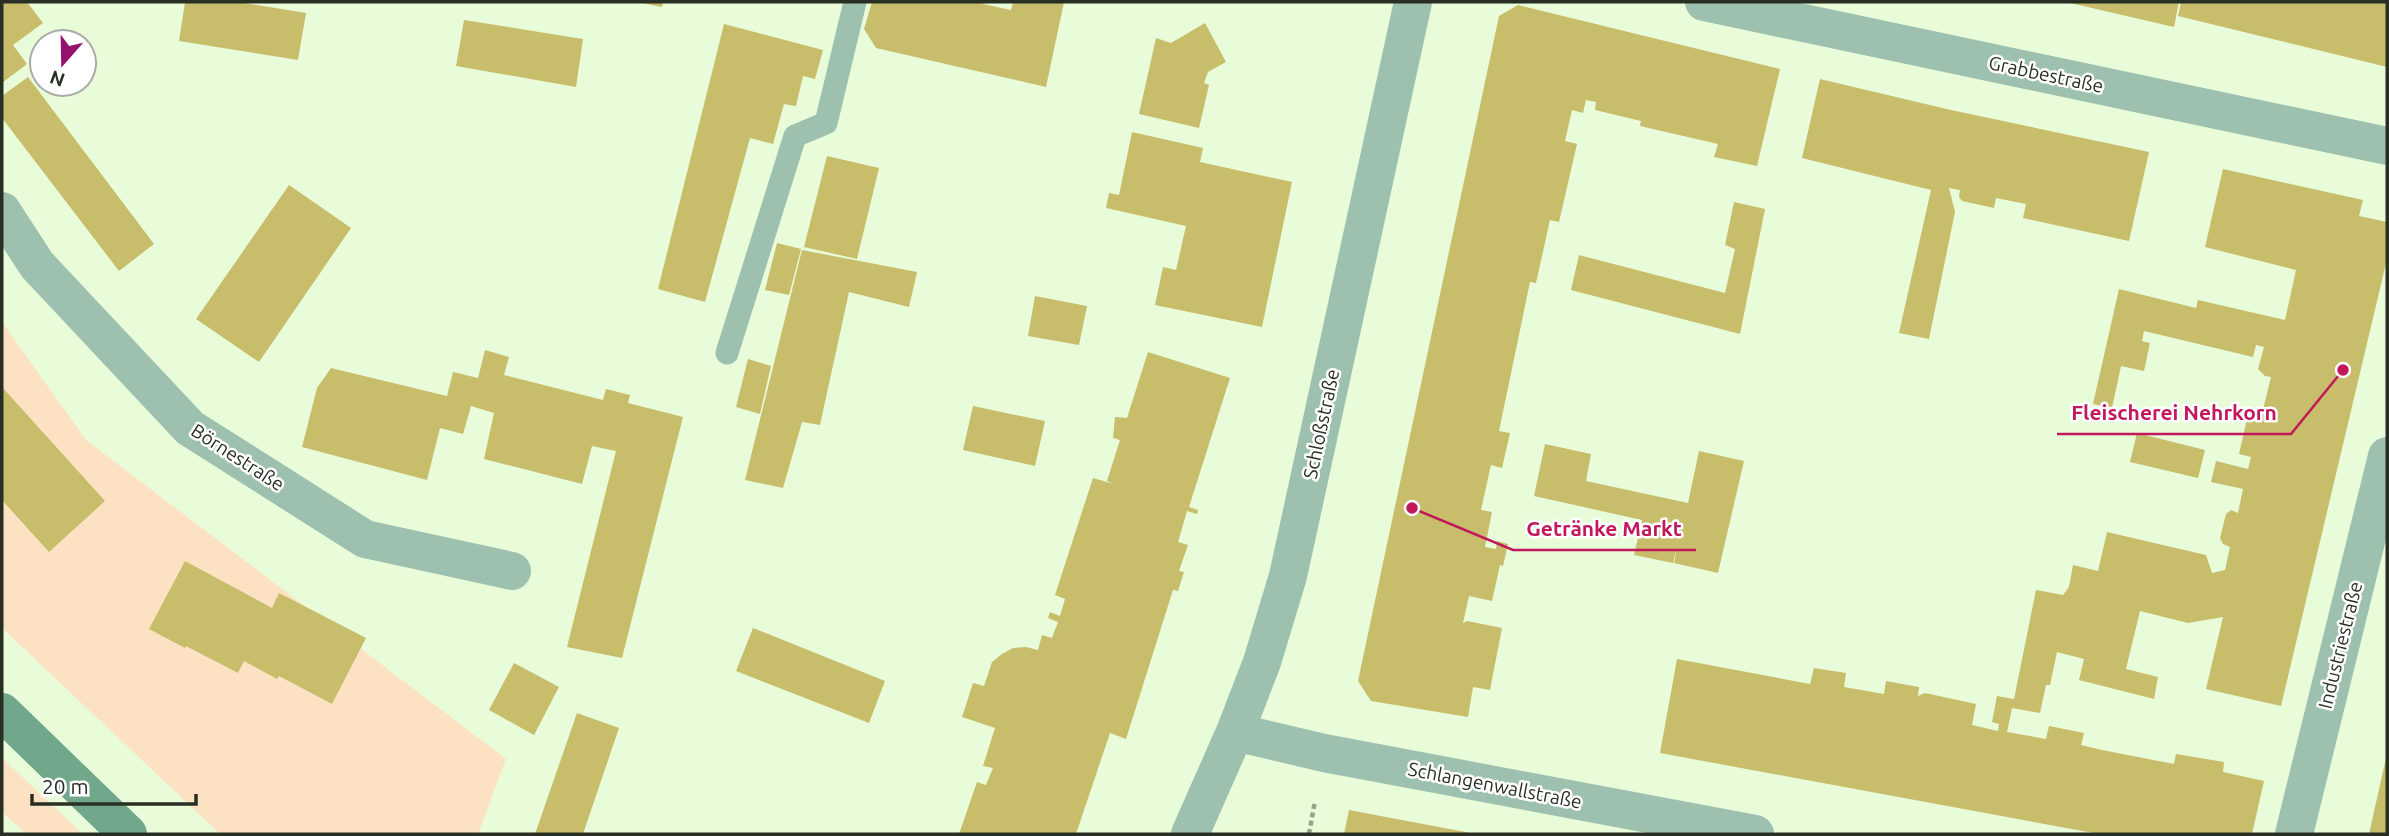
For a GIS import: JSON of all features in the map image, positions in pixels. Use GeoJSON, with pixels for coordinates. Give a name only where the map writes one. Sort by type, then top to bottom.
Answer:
{"type":"FeatureCollection","features":[{"type":"Feature","properties":{"kind":"main road"},"geometry":{"type":"LineString","coordinates":[[2,712],[128,834]]}},
{"type":"Feature","properties":{"kind":"street","name":"Schloßstraße"},"geometry":{"type":"LineString","coordinates":[[1190,834],[1235,732],[1262,662],[1288,576],[1412,2]]}},
{"type":"Feature","properties":{"kind":"street","name":"Grabbestraße"},"geometry":{"type":"LineString","coordinates":[[1704,2],[2387,146]]}},
{"type":"Feature","properties":{"kind":"street","name":"Börnestraße"},"geometry":{"type":"LineString","coordinates":[[2,211],[37,265],[190,428],[365,539],[512,571]]}},
{"type":"Feature","properties":{"kind":"street","name":"Industriestraße"},"geometry":{"type":"LineString","coordinates":[[2294,834],[2387,456]]}},
{"type":"Feature","properties":{"kind":"street","name":"Schlangenwallstraße"},"geometry":{"type":"LineString","coordinates":[[1235,732],[1324,753],[1755,834]]}},
{"type":"Feature","properties":{"kind":"lane"},"geometry":{"type":"LineString","coordinates":[[727,352],[795,136],[825,123],[855,2]]}},
{"type":"Feature","properties":{"kind":"shaded area"},"geometry":{"type":"Polygon","coordinates":[[[2,322],[86,440],[506,759],[478,834],[220,834],[2,628],[2,322]]]}},
{"type":"Feature","properties":{"kind":"shaded area"},"geometry":{"type":"Polygon","coordinates":[[[2,758],[83,834],[26,834],[2,812],[2,758]]]}},
{"type":"Feature","properties":{"kind":"building"},"geometry":{"type":"Polygon","coordinates":[[[2,2],[27,2],[43,23],[36,28],[28,28],[28,34],[13,45],[27,64],[2,83],[2,2]]]}},
{"type":"Feature","properties":{"kind":"building"},"geometry":{"type":"Polygon","coordinates":[[[185,2],[238,2],[306,13],[298,60],[179,41],[185,2]]]}},
{"type":"Feature","properties":{"kind":"building"},"geometry":{"type":"Polygon","coordinates":[[[637,2],[663,2],[662,7],[637,2]]]}},
{"type":"Feature","properties":{"kind":"building"},"geometry":{"type":"Polygon","coordinates":[[[872,2],[983,2],[1011,10],[1013,2],[1064,2],[1046,87],[876,48],[864,29],[872,2]]]}},
{"type":"Feature","properties":{"kind":"building"},"geometry":{"type":"Polygon","coordinates":[[[2066,2],[2179,2],[2174,27],[2066,2]]]}},
{"type":"Feature","properties":{"kind":"building"},"geometry":{"type":"Polygon","coordinates":[[[2181,2],[2387,2],[2387,67],[2178,16],[2181,2]]]}},
{"type":"Feature","properties":{"kind":"building"},"geometry":{"type":"Polygon","coordinates":[[[1518,5],[1780,69],[1757,166],[1714,157],[1718,144],[1640,126],[1641,121],[1595,110],[1596,102],[1586,100],[1583,113],[1572,110],[1565,141],[1577,144],[1559,222],[1550,220],[1536,283],[1530,282],[1499,431],[1510,433],[1502,468],[1491,465],[1481,510],[1492,512],[1485,547],[1496,549],[1497,541],[1508,544],[1492,601],[1469,596],[1463,623],[1467,621],[1502,628],[1490,690],[1473,687],[1468,717],[1371,701],[1358,681],[1499,16],[1518,5]]]}},
{"type":"Feature","properties":{"kind":"building"},"geometry":{"type":"Polygon","coordinates":[[[464,20],[583,39],[576,87],[456,66],[464,20]]]}},
{"type":"Feature","properties":{"kind":"building"},"geometry":{"type":"Polygon","coordinates":[[[1205,23],[1226,62],[1208,72],[1204,83],[1209,85],[1199,128],[1139,114],[1156,38],[1171,43],[1205,23]]]}},
{"type":"Feature","properties":{"kind":"building"},"geometry":{"type":"Polygon","coordinates":[[[724,24],[823,50],[815,79],[803,76],[796,106],[784,104],[773,144],[750,138],[705,302],[658,289],[724,24]]]}},
{"type":"Feature","properties":{"kind":"building"},"geometry":{"type":"Polygon","coordinates":[[[28,77],[28,98],[44,98],[154,244],[119,271],[2,118],[2,96],[28,77]]]}},
{"type":"Feature","properties":{"kind":"building"},"geometry":{"type":"Polygon","coordinates":[[[1820,79],[2149,152],[2129,241],[2023,218],[2026,204],[1996,198],[1994,208],[1962,201],[1959,197],[1960,190],[1949,188],[1955,212],[1929,339],[1899,333],[1931,190],[1802,158],[1820,79]]]}},
{"type":"Feature","properties":{"kind":"building"},"geometry":{"type":"Polygon","coordinates":[[[1132,132],[1203,148],[1200,162],[1292,182],[1262,327],[1155,305],[1163,267],[1176,270],[1186,226],[1106,208],[1109,193],[1119,195],[1132,132]]]}},
{"type":"Feature","properties":{"kind":"building"},"geometry":{"type":"Polygon","coordinates":[[[827,156],[879,168],[857,259],[804,247],[827,156]]]}},
{"type":"Feature","properties":{"kind":"building"},"geometry":{"type":"Polygon","coordinates":[[[2223,169],[2363,200],[2359,216],[2387,222],[2387,259],[2281,706],[2206,689],[2223,617],[2188,623],[2140,611],[2126,669],[2158,677],[2154,699],[2079,680],[2084,659],[2057,652],[2050,685],[2046,685],[2040,713],[2012,708],[2007,732],[2046,739],[2049,726],[2084,733],[2081,745],[2102,750],[2174,764],[2176,754],[2224,762],[2223,772],[2264,781],[2252,834],[2099,834],[1660,753],[1677,659],[1810,684],[1814,668],[1846,673],[1844,687],[1884,694],[1886,681],[1919,687],[1918,696],[1925,693],[1976,704],[1972,725],[1998,731],[1999,724],[1992,722],[1997,696],[2014,699],[2036,590],[2063,595],[2069,587],[2073,565],[2098,571],[2107,532],[2206,555],[2212,573],[2225,570],[2230,547],[2223,544],[2220,538],[2226,514],[2231,510],[2238,513],[2243,489],[2211,482],[2216,461],[2248,469],[2251,457],[2239,454],[2247,419],[2260,422],[2271,377],[2265,376],[2258,369],[2264,347],[2256,345],[2253,357],[2144,331],[2142,341],[2150,343],[2144,371],[2121,366],[2112,408],[2093,404],[2119,289],[2196,308],[2198,300],[2285,320],[2296,270],[2205,247],[2223,169]]]}},
{"type":"Feature","properties":{"kind":"building"},"geometry":{"type":"Polygon","coordinates":[[[289,185],[351,228],[259,362],[196,319],[289,185]]]}},
{"type":"Feature","properties":{"kind":"building"},"geometry":{"type":"Polygon","coordinates":[[[1734,202],[1765,209],[1740,334],[1571,290],[1579,255],[1725,293],[1735,249],[1725,245],[1734,202]]]}},
{"type":"Feature","properties":{"kind":"building"},"geometry":{"type":"Polygon","coordinates":[[[777,243],[801,249],[789,295],[765,290],[777,243]]]}},
{"type":"Feature","properties":{"kind":"building"},"geometry":{"type":"Polygon","coordinates":[[[802,250],[917,272],[909,307],[849,292],[820,425],[802,422],[783,488],[745,480],[802,250]]]}},
{"type":"Feature","properties":{"kind":"building"},"geometry":{"type":"Polygon","coordinates":[[[1035,296],[1087,306],[1079,345],[1028,336],[1035,296]]]}},
{"type":"Feature","properties":{"kind":"building"},"geometry":{"type":"Polygon","coordinates":[[[485,350],[509,357],[504,375],[603,400],[606,389],[630,395],[628,403],[683,417],[622,658],[567,647],[616,451],[592,446],[582,484],[484,459],[494,413],[471,406],[463,434],[440,428],[427,480],[302,447],[317,388],[331,368],[447,396],[453,372],[478,378],[485,350]]]}},
{"type":"Feature","properties":{"kind":"building"},"geometry":{"type":"Polygon","coordinates":[[[1148,352],[1230,378],[1189,507],[1198,510],[1197,514],[1187,511],[1178,542],[1188,545],[1179,571],[1184,572],[1178,591],[1173,590],[1126,739],[1110,733],[1076,834],[959,834],[977,782],[986,785],[993,768],[983,766],[995,728],[962,717],[973,683],[984,686],[992,662],[1002,654],[1013,648],[1038,650],[1042,635],[1052,638],[1058,622],[1048,618],[1050,612],[1060,616],[1065,599],[1055,595],[1093,478],[1114,484],[1107,481],[1120,440],[1113,438],[1115,417],[1127,418],[1148,352]]]}},
{"type":"Feature","properties":{"kind":"building"},"geometry":{"type":"Polygon","coordinates":[[[748,359],[771,366],[760,414],[736,407],[748,359]]]}},
{"type":"Feature","properties":{"kind":"building"},"geometry":{"type":"Polygon","coordinates":[[[2,387],[105,501],[49,552],[2,500],[2,387]]]}},
{"type":"Feature","properties":{"kind":"building"},"geometry":{"type":"Polygon","coordinates":[[[973,406],[1045,421],[1035,466],[963,450],[973,406]]]}},
{"type":"Feature","properties":{"kind":"building"},"geometry":{"type":"Polygon","coordinates":[[[2137,433],[2205,450],[2198,478],[2130,462],[2137,433]]]}},
{"type":"Feature","properties":{"kind":"building"},"geometry":{"type":"Polygon","coordinates":[[[1545,444],[1591,454],[1586,481],[1688,503],[1699,451],[1744,461],[1718,573],[1674,563],[1677,546],[1673,563],[1634,555],[1642,520],[1534,496],[1545,444]]]}},
{"type":"Feature","properties":{"kind":"building"},"geometry":{"type":"Polygon","coordinates":[[[185,561],[272,608],[279,593],[366,638],[332,704],[244,661],[238,673],[149,629],[185,561]]]}},
{"type":"Feature","properties":{"kind":"building"},"geometry":{"type":"Polygon","coordinates":[[[753,628],[885,681],[869,723],[736,671],[753,628]]]}},
{"type":"Feature","properties":{"kind":"building"},"geometry":{"type":"Polygon","coordinates":[[[514,663],[559,687],[534,735],[489,710],[514,663]]]}},
{"type":"Feature","properties":{"kind":"building"},"geometry":{"type":"Polygon","coordinates":[[[577,713],[619,728],[583,834],[535,834],[577,713]]]}},
{"type":"Feature","properties":{"kind":"building"},"geometry":{"type":"Polygon","coordinates":[[[2386,758],[2387,834],[2369,834],[2386,758]]]}},
{"type":"Feature","properties":{"kind":"building"},"geometry":{"type":"Polygon","coordinates":[[[1349,810],[1471,833],[1471,834],[1344,834],[1349,810]]]}},
{"type":"Feature","properties":{"kind":"place","name":"Fleischerei Nehrkorn"},"geometry":{"type":"Point","coordinates":[2343,370]}},
{"type":"Feature","properties":{"kind":"place","name":"Getränke Markt"},"geometry":{"type":"Point","coordinates":[1412,508]}}]}
